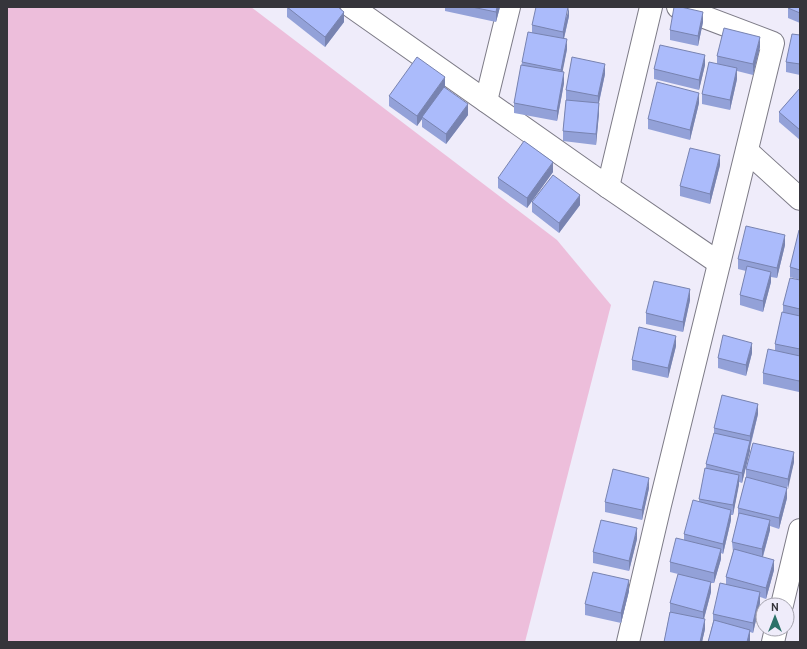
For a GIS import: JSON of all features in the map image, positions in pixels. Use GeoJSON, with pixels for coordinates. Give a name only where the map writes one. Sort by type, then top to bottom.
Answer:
{"type":"FeatureCollection","features":[{"type":"Feature","properties":{"kind":"street"},"geometry":{"type":"LineString","coordinates":[[486,101],[509,7]]}},
{"type":"Feature","properties":{"kind":"street"},"geometry":{"type":"LineString","coordinates":[[608,187],[651,7]]}},
{"type":"Feature","properties":{"kind":"street"},"geometry":{"type":"LineString","coordinates":[[628,642],[773,43],[678,7]]}},
{"type":"Feature","properties":{"kind":"street"},"geometry":{"type":"LineString","coordinates":[[364,11],[486,101],[719,263]]}},
{"type":"Feature","properties":{"kind":"street"},"geometry":{"type":"LineString","coordinates":[[747,151],[800,199]]}},
{"type":"Feature","properties":{"kind":"street"},"geometry":{"type":"LineString","coordinates":[[787,597],[793,588],[800,530]]}},
{"type":"Feature","properties":{"kind":"shaded area"},"geometry":{"type":"Polygon","coordinates":[[[7,7],[251,7],[557,240],[611,305],[525,642],[7,642],[7,7]]]}},
{"type":"Feature","properties":{"kind":"building"},"geometry":{"type":"Polygon","coordinates":[[[287,7],[338,7],[344,12],[325,37],[287,7]]]}},
{"type":"Feature","properties":{"kind":"building"},"geometry":{"type":"Polygon","coordinates":[[[472,7],[497,7],[496,12],[472,7]]]}},
{"type":"Feature","properties":{"kind":"building"},"geometry":{"type":"Polygon","coordinates":[[[536,7],[568,7],[563,32],[532,25],[536,7]]]}},
{"type":"Feature","properties":{"kind":"building"},"geometry":{"type":"Polygon","coordinates":[[[674,7],[703,12],[698,36],[670,30],[674,7]]]}},
{"type":"Feature","properties":{"kind":"building"},"geometry":{"type":"Polygon","coordinates":[[[800,7],[800,13],[788,8],[800,7]]]}},
{"type":"Feature","properties":{"kind":"building"},"geometry":{"type":"Polygon","coordinates":[[[724,28],[760,37],[753,64],[717,56],[724,28]]]}},
{"type":"Feature","properties":{"kind":"building"},"geometry":{"type":"Polygon","coordinates":[[[528,32],[567,39],[561,70],[522,62],[528,32]]]}},
{"type":"Feature","properties":{"kind":"building"},"geometry":{"type":"Polygon","coordinates":[[[792,34],[800,35],[800,64],[786,62],[792,34]]]}},
{"type":"Feature","properties":{"kind":"building"},"geometry":{"type":"Polygon","coordinates":[[[660,45],[705,55],[699,80],[654,69],[660,45]]]}},
{"type":"Feature","properties":{"kind":"building"},"geometry":{"type":"Polygon","coordinates":[[[417,57],[445,77],[417,116],[389,96],[417,57]]]}},
{"type":"Feature","properties":{"kind":"building"},"geometry":{"type":"Polygon","coordinates":[[[572,57],[605,64],[598,96],[566,90],[572,57]]]}},
{"type":"Feature","properties":{"kind":"building"},"geometry":{"type":"Polygon","coordinates":[[[709,62],[737,68],[730,100],[702,94],[709,62]]]}},
{"type":"Feature","properties":{"kind":"building"},"geometry":{"type":"Polygon","coordinates":[[[521,65],[564,72],[557,111],[514,103],[521,65]]]}},
{"type":"Feature","properties":{"kind":"building"},"geometry":{"type":"Polygon","coordinates":[[[657,82],[699,93],[690,130],[648,119],[657,82]]]}},
{"type":"Feature","properties":{"kind":"building"},"geometry":{"type":"Polygon","coordinates":[[[444,87],[468,104],[446,134],[422,117],[444,87]]]}},
{"type":"Feature","properties":{"kind":"building"},"geometry":{"type":"Polygon","coordinates":[[[800,88],[800,130],[779,112],[800,88]]]}},
{"type":"Feature","properties":{"kind":"building"},"geometry":{"type":"Polygon","coordinates":[[[566,100],[599,103],[596,134],[563,131],[566,100]]]}},
{"type":"Feature","properties":{"kind":"building"},"geometry":{"type":"Polygon","coordinates":[[[524,141],[553,162],[527,198],[498,178],[524,141]]]}},
{"type":"Feature","properties":{"kind":"building"},"geometry":{"type":"Polygon","coordinates":[[[690,148],[720,155],[710,194],[680,186],[690,148]]]}},
{"type":"Feature","properties":{"kind":"building"},"geometry":{"type":"Polygon","coordinates":[[[553,175],[580,195],[559,223],[532,202],[553,175]]]}},
{"type":"Feature","properties":{"kind":"building"},"geometry":{"type":"Polygon","coordinates":[[[746,226],[785,235],[777,268],[738,259],[746,226]]]}},
{"type":"Feature","properties":{"kind":"building"},"geometry":{"type":"Polygon","coordinates":[[[800,230],[800,270],[790,267],[800,230]]]}},
{"type":"Feature","properties":{"kind":"building"},"geometry":{"type":"Polygon","coordinates":[[[747,266],[771,272],[763,301],[740,295],[747,266]]]}},
{"type":"Feature","properties":{"kind":"building"},"geometry":{"type":"Polygon","coordinates":[[[790,278],[800,280],[800,309],[783,305],[790,278]]]}},
{"type":"Feature","properties":{"kind":"building"},"geometry":{"type":"Polygon","coordinates":[[[654,281],[690,289],[683,322],[646,313],[654,281]]]}},
{"type":"Feature","properties":{"kind":"building"},"geometry":{"type":"Polygon","coordinates":[[[782,312],[800,316],[800,349],[775,344],[782,312]]]}},
{"type":"Feature","properties":{"kind":"building"},"geometry":{"type":"Polygon","coordinates":[[[639,327],[676,336],[668,368],[632,360],[639,327]]]}},
{"type":"Feature","properties":{"kind":"building"},"geometry":{"type":"Polygon","coordinates":[[[723,335],[752,343],[746,365],[718,358],[723,335]]]}},
{"type":"Feature","properties":{"kind":"building"},"geometry":{"type":"Polygon","coordinates":[[[768,349],[800,356],[799,381],[763,373],[768,349]]]}},
{"type":"Feature","properties":{"kind":"building"},"geometry":{"type":"Polygon","coordinates":[[[722,395],[758,404],[750,436],[714,428],[722,395]]]}},
{"type":"Feature","properties":{"kind":"building"},"geometry":{"type":"Polygon","coordinates":[[[714,433],[750,441],[742,473],[706,464],[714,433]]]}},
{"type":"Feature","properties":{"kind":"building"},"geometry":{"type":"Polygon","coordinates":[[[753,443],[794,452],[788,479],[746,469],[753,443]]]}},
{"type":"Feature","properties":{"kind":"building"},"geometry":{"type":"Polygon","coordinates":[[[705,468],[739,475],[733,505],[699,499],[705,468]]]}},
{"type":"Feature","properties":{"kind":"building"},"geometry":{"type":"Polygon","coordinates":[[[613,469],[649,478],[642,510],[605,502],[613,469]]]}},
{"type":"Feature","properties":{"kind":"building"},"geometry":{"type":"Polygon","coordinates":[[[746,477],[787,488],[779,518],[738,508],[746,477]]]}},
{"type":"Feature","properties":{"kind":"building"},"geometry":{"type":"Polygon","coordinates":[[[693,500],[731,510],[723,544],[684,534],[693,500]]]}},
{"type":"Feature","properties":{"kind":"building"},"geometry":{"type":"Polygon","coordinates":[[[739,513],[770,520],[762,549],[732,542],[739,513]]]}},
{"type":"Feature","properties":{"kind":"building"},"geometry":{"type":"Polygon","coordinates":[[[601,520],[637,528],[629,561],[593,552],[601,520]]]}},
{"type":"Feature","properties":{"kind":"building"},"geometry":{"type":"Polygon","coordinates":[[[676,538],[721,549],[714,573],[670,562],[676,538]]]}},
{"type":"Feature","properties":{"kind":"building"},"geometry":{"type":"Polygon","coordinates":[[[734,549],[774,560],[766,588],[726,577],[734,549]]]}},
{"type":"Feature","properties":{"kind":"building"},"geometry":{"type":"Polygon","coordinates":[[[593,572],[629,580],[621,613],[585,604],[593,572]]]}},
{"type":"Feature","properties":{"kind":"building"},"geometry":{"type":"Polygon","coordinates":[[[678,574],[711,582],[703,612],[670,603],[678,574]]]}},
{"type":"Feature","properties":{"kind":"building"},"geometry":{"type":"Polygon","coordinates":[[[720,583],[760,592],[759,597],[755,597],[755,614],[753,623],[713,614],[720,583]]]}},
{"type":"Feature","properties":{"kind":"building"},"geometry":{"type":"Polygon","coordinates":[[[670,612],[705,619],[700,642],[664,642],[670,612]]]}},
{"type":"Feature","properties":{"kind":"building"},"geometry":{"type":"Polygon","coordinates":[[[714,620],[750,630],[747,642],[708,642],[714,620]]]}}]}
